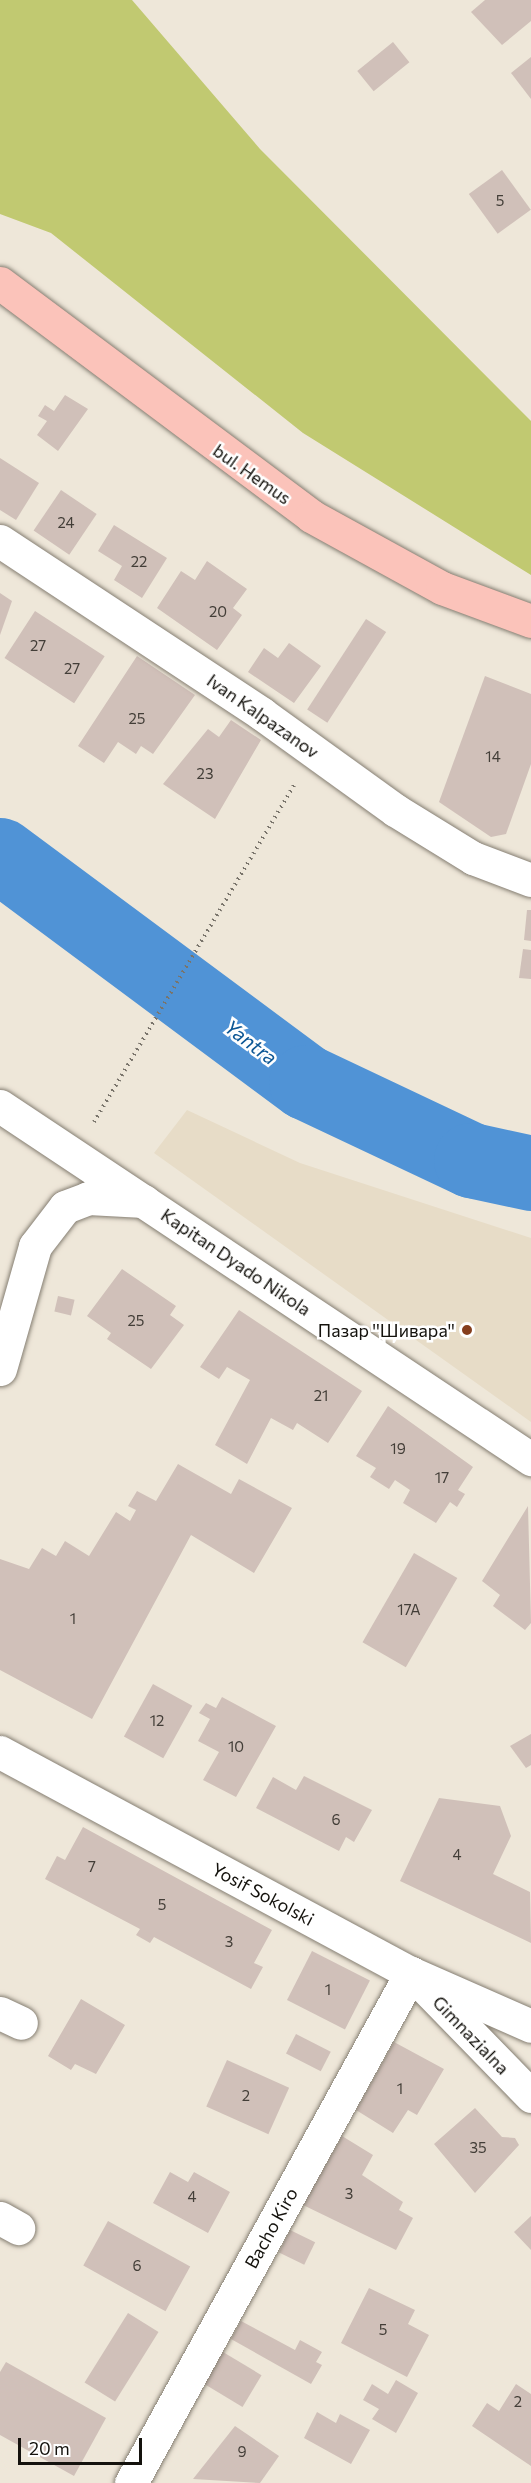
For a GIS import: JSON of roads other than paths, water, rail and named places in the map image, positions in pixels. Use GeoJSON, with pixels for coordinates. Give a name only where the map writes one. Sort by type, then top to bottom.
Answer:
{"type":"FeatureCollection","features":[{"type":"Feature","properties":{"kind":"main road","name":"bul. Hemus"},"geometry":{"type":"LineString","coordinates":[[0,282],[311,516],[442,588],[531,621]]}},
{"type":"Feature","properties":{"kind":"street","name":"Ivan Kalpazanov"},"geometry":{"type":"LineString","coordinates":[[0,541],[473,858],[531,880]]}},
{"type":"Feature","properties":{"kind":"street","name":"Kapitan Dyado Nikola"},"geometry":{"type":"LineString","coordinates":[[0,1107],[146,1201],[531,1459]]}},
{"type":"Feature","properties":{"kind":"street"},"geometry":{"type":"LineString","coordinates":[[0,1369],[35,1246],[65,1207],[88,1198],[146,1201]]}},
{"type":"Feature","properties":{"kind":"street","name":"Yosif Sokolski"},"geometry":{"type":"LineString","coordinates":[[0,1752],[411,1973],[531,2026]]}},
{"type":"Feature","properties":{"kind":"street","name":"Gimnazialna"},"geometry":{"type":"LineString","coordinates":[[411,1973],[531,2096]]}},
{"type":"Feature","properties":{"kind":"street","name":"Bacho Kiro"},"geometry":{"type":"LineString","coordinates":[[130,2483],[411,1973]]}},
{"type":"Feature","properties":{"kind":"waterway","name":"Yantra"},"geometry":{"type":"LineString","coordinates":[[0,855],[306,1082],[471,1160],[531,1173]]}},
{"type":"Feature","properties":{"kind":"place","name":"Пазар ''Шивара''"},"geometry":{"type":"Point","coordinates":[467,1330]}}]}
